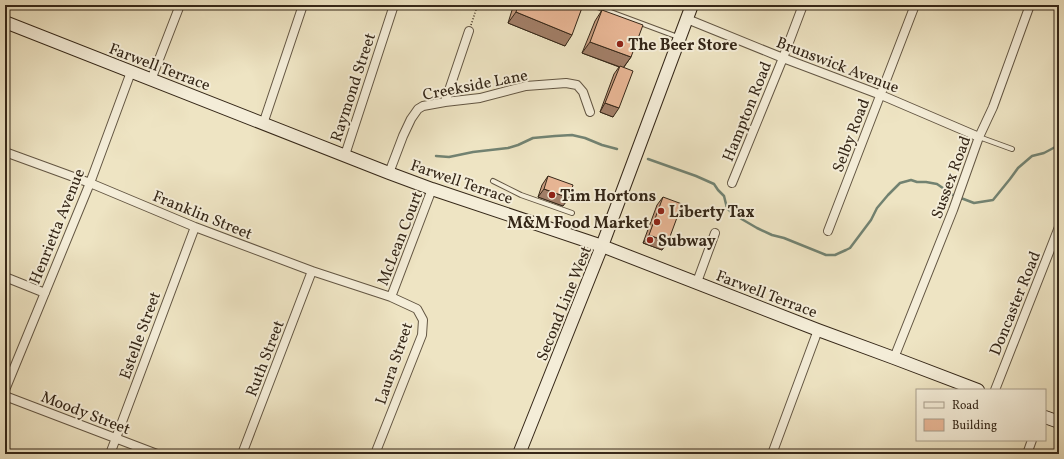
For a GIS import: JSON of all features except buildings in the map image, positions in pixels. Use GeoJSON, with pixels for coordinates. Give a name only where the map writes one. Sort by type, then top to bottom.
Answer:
{"type":"FeatureCollection","features":[{"type":"Feature","properties":{"kind":"street"},"geometry":{"type":"LineString","coordinates":[[151,80],[180,5]]}},
{"type":"Feature","properties":{"kind":"street"},"geometry":{"type":"LineString","coordinates":[[263,124],[303,5]]}},
{"type":"Feature","properties":{"kind":"street","name":"Raymond Street"},"geometry":{"type":"LineString","coordinates":[[345,155],[394,5]]}},
{"type":"Feature","properties":{"kind":"street","name":"Second Line West"},"geometry":{"type":"LineString","coordinates":[[519,454],[602,246],[692,5]]}},
{"type":"Feature","properties":{"kind":"street","name":"Hampton Road"},"geometry":{"type":"LineString","coordinates":[[732,183],[803,5]]}},
{"type":"Feature","properties":{"kind":"street","name":"Selby Road"},"geometry":{"type":"LineString","coordinates":[[828,231],[915,5]]}},
{"type":"Feature","properties":{"kind":"street","name":"Sussex Road"},"geometry":{"type":"LineString","coordinates":[[894,358],[953,210],[979,137],[993,107],[1030,5]]}},
{"type":"Feature","properties":{"kind":"street","name":"Brunswick Avenue"},"geometry":{"type":"LineString","coordinates":[[687,19],[783,58],[881,95],[979,137]]}},
{"type":"Feature","properties":{"kind":"street","name":"Farwell Terrace"},"geometry":{"type":"LineString","coordinates":[[5,22],[389,173],[602,246],[975,389]]}},
{"type":"Feature","properties":{"kind":"street"},"geometry":{"type":"LineString","coordinates":[[445,102],[470,30]]}},
{"type":"Feature","properties":{"kind":"street","name":"Henrietta Avenue"},"geometry":{"type":"LineString","coordinates":[[5,390],[90,183],[131,72]]}},
{"type":"Feature","properties":{"kind":"street","name":"Creekside Lane"},"geometry":{"type":"LineString","coordinates":[[389,173],[411,119],[418,109],[423,106],[480,98],[526,86],[566,83],[577,85],[583,92],[590,112]]}},
{"type":"Feature","properties":{"kind":"street","name":"Franklin Street"},"geometry":{"type":"LineString","coordinates":[[5,152],[90,183],[195,227],[312,271],[391,297]]}},
{"type":"Feature","properties":{"kind":"street","name":"McLean Court"},"geometry":{"type":"LineString","coordinates":[[391,297],[432,189]]}},
{"type":"Feature","properties":{"kind":"street","name":"Estelle Street"},"geometry":{"type":"LineString","coordinates":[[110,454],[195,227]]}},
{"type":"Feature","properties":{"kind":"street","name":"Doncaster Road"},"geometry":{"type":"LineString","coordinates":[[995,389],[1059,227]]}},
{"type":"Feature","properties":{"kind":"street"},"geometry":{"type":"LineString","coordinates":[[697,282],[715,233]]}},
{"type":"Feature","properties":{"kind":"street","name":"Ruth Street"},"geometry":{"type":"LineString","coordinates":[[242,454],[312,271]]}},
{"type":"Feature","properties":{"kind":"street"},"geometry":{"type":"LineString","coordinates":[[5,277],[45,293]]}},
{"type":"Feature","properties":{"kind":"street","name":"Laura Street"},"geometry":{"type":"LineString","coordinates":[[375,454],[422,335],[423,320],[417,309],[391,297]]}},
{"type":"Feature","properties":{"kind":"street"},"geometry":{"type":"LineString","coordinates":[[772,454],[818,330]]}},
{"type":"Feature","properties":{"kind":"street","name":"Moody Street"},"geometry":{"type":"LineString","coordinates":[[5,396],[157,454]]}},
{"type":"Feature","properties":{"kind":"street"},"geometry":{"type":"LineString","coordinates":[[1046,417],[1059,422]]}},
{"type":"Feature","properties":{"kind":"street"},"geometry":{"type":"LineString","coordinates":[[1027,454],[1032,441]]}},
{"type":"Feature","properties":{"kind":"lane"},"geometry":{"type":"LineString","coordinates":[[592,5],[680,38]]}},
{"type":"Feature","properties":{"kind":"lane"},"geometry":{"type":"LineString","coordinates":[[979,137],[1012,149]]}},
{"type":"Feature","properties":{"kind":"lane"},"geometry":{"type":"LineString","coordinates":[[493,181],[521,195],[572,213]]}},
{"type":"Feature","properties":{"kind":"path"},"geometry":{"type":"LineString","coordinates":[[470,30],[476,10]]}},
{"type":"Feature","properties":{"kind":"waterway"},"geometry":{"type":"LineString","coordinates":[[436,156],[449,157],[473,152],[508,148],[533,138],[572,135],[617,149]]}},
{"type":"Feature","properties":{"kind":"waterway"},"geometry":{"type":"LineString","coordinates":[[648,159],[714,184],[724,196],[727,208],[733,214],[757,228],[826,255],[835,255],[850,248],[871,220],[877,208],[900,183],[911,180],[937,184],[953,195],[974,203],[993,200],[1018,168],[1032,156],[1044,153],[1059,145]]}},
{"type":"Feature","properties":{"kind":"place","name":"The Beer Store"},"geometry":{"type":"Point","coordinates":[620,44]}},
{"type":"Feature","properties":{"kind":"place","name":"Tim Hortons"},"geometry":{"type":"Point","coordinates":[552,195]}},
{"type":"Feature","properties":{"kind":"place","name":"Liberty Tax"},"geometry":{"type":"Point","coordinates":[661,211]}},
{"type":"Feature","properties":{"kind":"place","name":"M&M Food Market"},"geometry":{"type":"Point","coordinates":[657,222]}},
{"type":"Feature","properties":{"kind":"place","name":"Subway"},"geometry":{"type":"Point","coordinates":[650,240]}}]}
